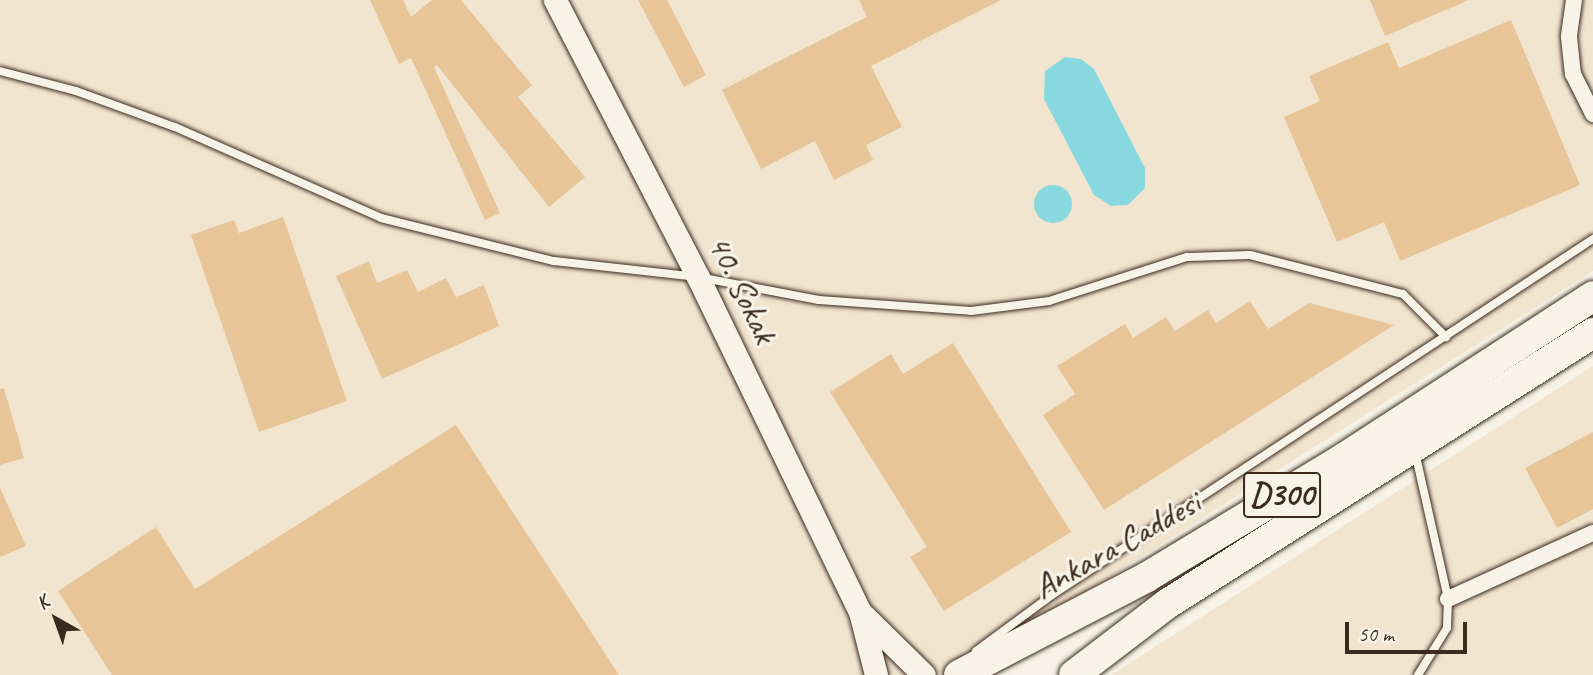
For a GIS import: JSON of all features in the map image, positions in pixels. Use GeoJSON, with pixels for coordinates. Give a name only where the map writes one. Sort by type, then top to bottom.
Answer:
{"type":"FeatureCollection","features":[{"type":"Feature","properties":{"kind":"highway","name":"Ankara Caddesi"},"geometry":{"type":"LineString","coordinates":[[959,675],[1147,577],[1344,458],[1593,296]]}},
{"type":"Feature","properties":{"kind":"highway","name":"Ankara Caddesi"},"geometry":{"type":"LineString","coordinates":[[1074,675],[1167,604],[1593,333]]}},
{"type":"Feature","properties":{"kind":"street","name":"40. Sokak"},"geometry":{"type":"LineString","coordinates":[[555,0],[698,277],[860,612]]}},
{"type":"Feature","properties":{"kind":"street"},"geometry":{"type":"LineString","coordinates":[[1574,0],[1569,37],[1573,74],[1593,114]]}},
{"type":"Feature","properties":{"kind":"street"},"geometry":{"type":"LineString","coordinates":[[1448,598],[1593,533]]}},
{"type":"Feature","properties":{"kind":"street"},"geometry":{"type":"LineString","coordinates":[[860,612],[876,675]]}},
{"type":"Feature","properties":{"kind":"street"},"geometry":{"type":"LineString","coordinates":[[860,612],[924,675]]}},
{"type":"Feature","properties":{"kind":"lane"},"geometry":{"type":"LineString","coordinates":[[0,71],[76,91],[174,127],[380,218],[554,261],[698,277],[820,300],[971,311],[1049,301],[1187,257],[1250,255],[1403,294],[1446,337]]}},
{"type":"Feature","properties":{"kind":"lane"},"geometry":{"type":"LineString","coordinates":[[950,675],[1052,594],[1593,239]]}},
{"type":"Feature","properties":{"kind":"lane"},"geometry":{"type":"LineString","coordinates":[[1414,448],[1448,598],[1447,628],[1418,675]]}},
{"type":"Feature","properties":{"kind":"shaded area"},"geometry":{"type":"Polygon","coordinates":[[[0,0],[1593,0],[1593,271],[954,675],[0,675],[0,0]]]}},
{"type":"Feature","properties":{"kind":"shaded area"},"geometry":{"type":"Polygon","coordinates":[[[1593,366],[1593,675],[1111,675],[1593,366]]]}},
{"type":"Feature","properties":{"kind":"water"},"geometry":{"type":"Polygon","coordinates":[[[1065,57],[1081,59],[1094,69],[1145,168],[1145,188],[1128,205],[1111,206],[1094,195],[1044,99],[1045,71],[1065,57]]]}},
{"type":"Feature","properties":{"kind":"water"},"geometry":{"type":"Polygon","coordinates":[[[1053,185],[1066,191],[1072,204],[1066,217],[1053,223],[1040,217],[1034,204],[1040,191],[1053,185]]]}},
{"type":"Feature","properties":{"kind":"building"},"geometry":{"type":"Polygon","coordinates":[[[370,0],[403,0],[411,17],[432,0],[461,0],[532,85],[518,97],[585,177],[549,207],[437,65],[434,67],[500,213],[485,220],[411,58],[399,64],[370,0]]]}},
{"type":"Feature","properties":{"kind":"building"},"geometry":{"type":"Polygon","coordinates":[[[638,0],[667,0],[706,75],[684,87],[638,0]]]}},
{"type":"Feature","properties":{"kind":"building"},"geometry":{"type":"Polygon","coordinates":[[[859,0],[1001,0],[871,66],[902,127],[866,145],[873,160],[834,180],[815,141],[761,169],[722,90],[867,17],[859,0]]]}},
{"type":"Feature","properties":{"kind":"building"},"geometry":{"type":"Polygon","coordinates":[[[1370,0],[1469,0],[1385,36],[1370,0]]]}},
{"type":"Feature","properties":{"kind":"building"},"geometry":{"type":"Polygon","coordinates":[[[1511,20],[1580,185],[1400,261],[1384,222],[1337,242],[1284,117],[1320,101],[1309,76],[1388,42],[1399,68],[1511,20]]]}},
{"type":"Feature","properties":{"kind":"building"},"geometry":{"type":"Polygon","coordinates":[[[283,217],[347,401],[259,432],[191,235],[234,220],[239,233],[283,217]]]}},
{"type":"Feature","properties":{"kind":"building"},"geometry":{"type":"Polygon","coordinates":[[[369,261],[377,283],[407,270],[418,292],[446,278],[456,297],[484,285],[499,326],[382,379],[336,276],[369,261]]]}},
{"type":"Feature","properties":{"kind":"building"},"geometry":{"type":"Polygon","coordinates":[[[1250,301],[1268,329],[1309,303],[1394,325],[1104,510],[1043,415],[1075,394],[1057,366],[1125,324],[1133,338],[1166,317],[1175,331],[1208,310],[1216,323],[1250,301]]]}},
{"type":"Feature","properties":{"kind":"building"},"geometry":{"type":"Polygon","coordinates":[[[953,343],[1071,532],[944,611],[910,557],[927,547],[830,392],[891,354],[903,374],[953,343]]]}},
{"type":"Feature","properties":{"kind":"building"},"geometry":{"type":"Polygon","coordinates":[[[4,388],[24,458],[0,465],[0,389],[4,388]]]}},
{"type":"Feature","properties":{"kind":"building"},"geometry":{"type":"Polygon","coordinates":[[[456,425],[619,675],[112,675],[58,591],[156,527],[195,589],[456,425]]]}},
{"type":"Feature","properties":{"kind":"building"},"geometry":{"type":"Polygon","coordinates":[[[1593,432],[1593,509],[1557,528],[1525,468],[1593,432]]]}},
{"type":"Feature","properties":{"kind":"building"},"geometry":{"type":"Polygon","coordinates":[[[0,488],[26,546],[0,557],[0,488]]]}}]}
